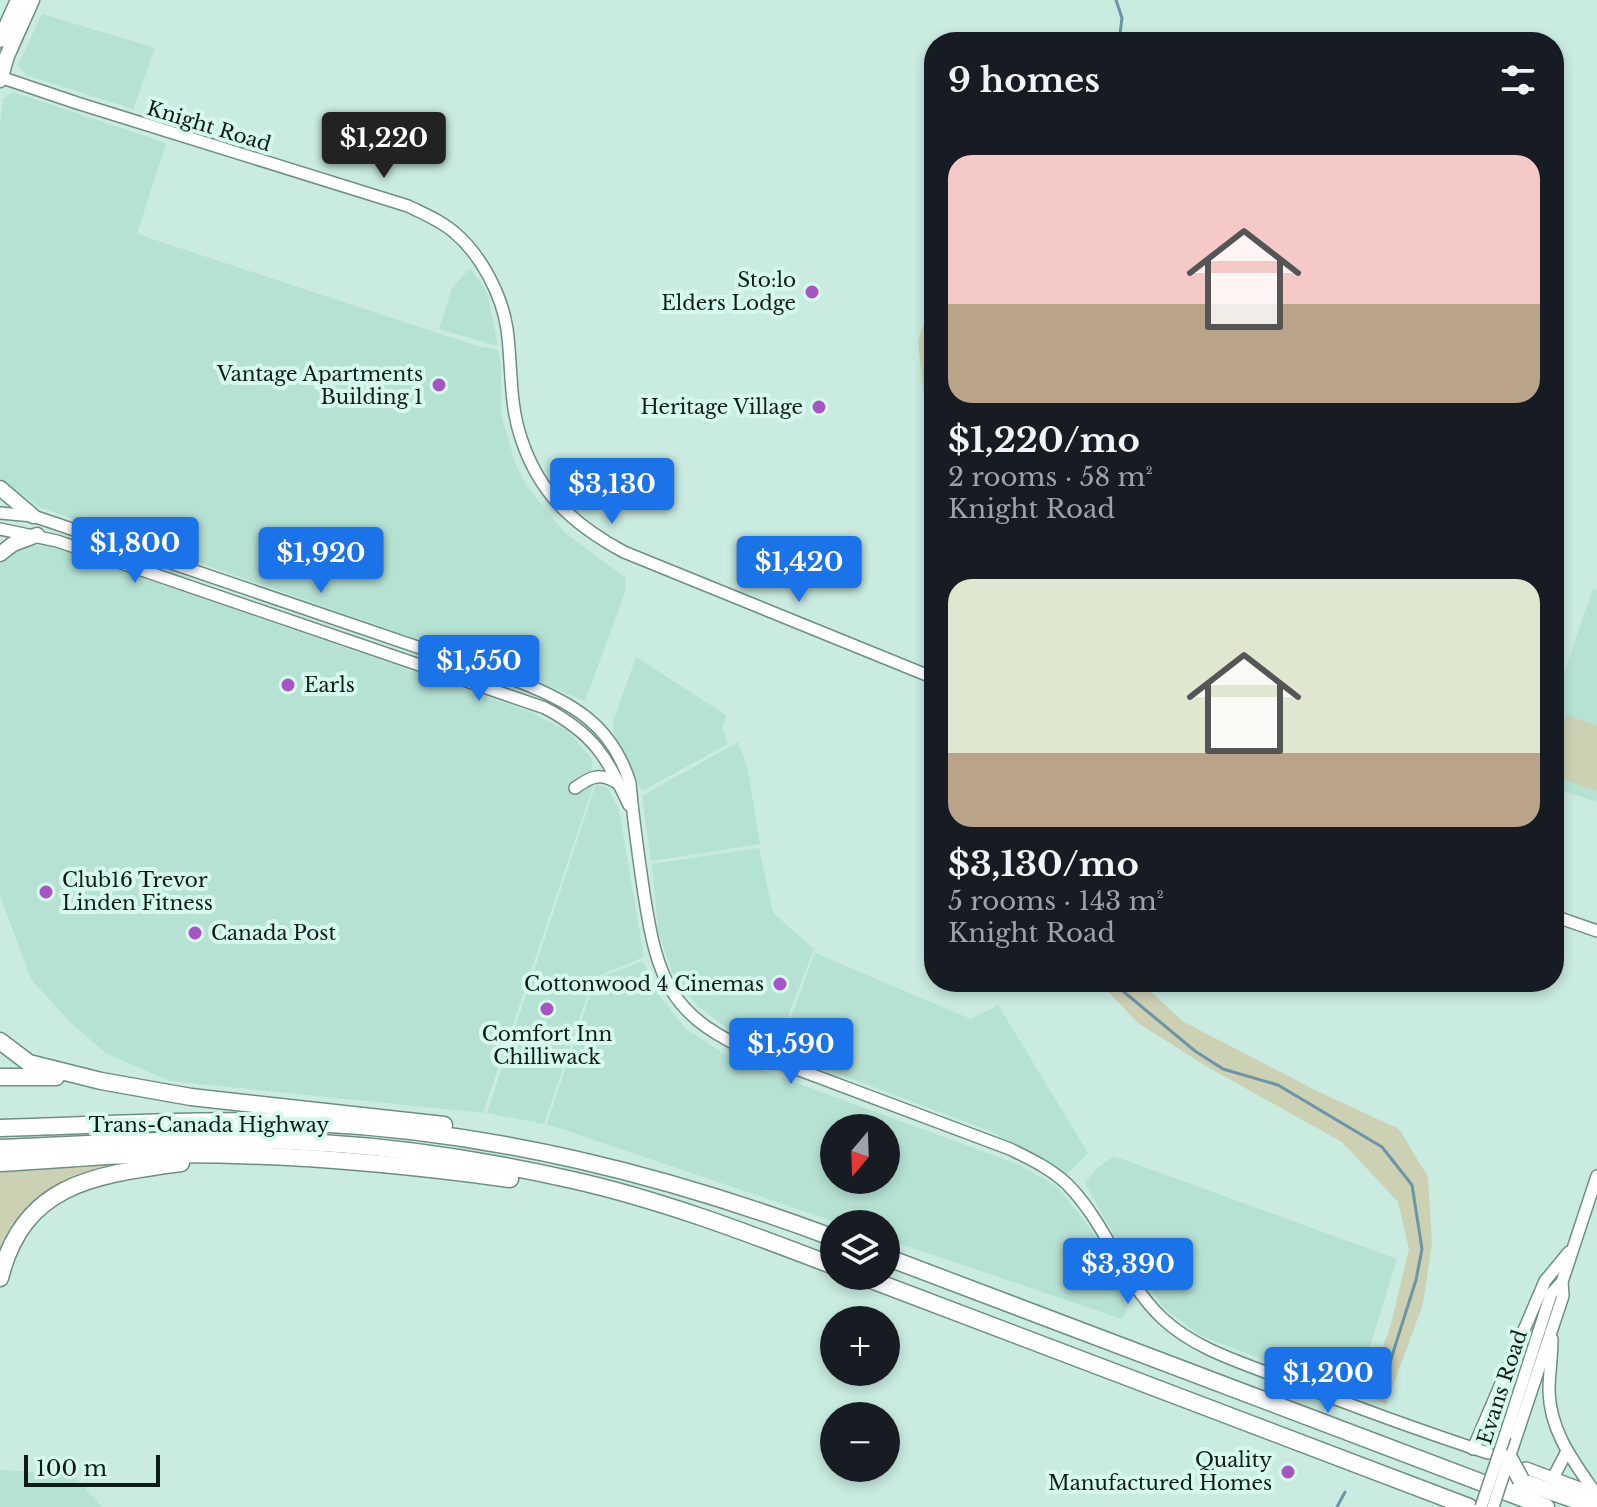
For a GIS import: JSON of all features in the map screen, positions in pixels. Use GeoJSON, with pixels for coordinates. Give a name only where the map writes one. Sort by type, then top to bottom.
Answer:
{"type":"FeatureCollection","features":[{"type":"Feature","properties":{"kind":"highway"},"geometry":{"type":"LineString","coordinates":[[0,1041],[29,1063],[101,1081],[203,1099],[411,1120],[490,1132],[541,1143],[663,1180]]}},
{"type":"Feature","properties":{"kind":"highway"},"geometry":{"type":"LineString","coordinates":[[0,1077],[43,1076],[101,1081]]}},
{"type":"Feature","properties":{"kind":"highway","name":"Trans-Canada Highway"},"geometry":{"type":"LineString","coordinates":[[0,1128],[290,1122],[361,1126],[551,1152],[719,1196],[820,1233]]}},
{"type":"Feature","properties":{"kind":"highway","name":"Trans-Canada Highway"},"geometry":{"type":"LineString","coordinates":[[0,1148],[187,1141],[322,1143],[477,1162],[569,1179],[615,1192],[712,1222],[820,1261]]}},
{"type":"Feature","properties":{"kind":"highway"},"geometry":{"type":"LineString","coordinates":[[0,1163],[132,1155],[230,1156],[436,1169],[615,1192]]}},
{"type":"Feature","properties":{"kind":"highway"},"geometry":{"type":"LineString","coordinates":[[0,1278],[11,1242],[20,1228],[46,1200],[66,1188],[113,1172],[230,1156]]}},
{"type":"Feature","properties":{"kind":"highway"},"geometry":{"type":"LineString","coordinates":[[900,1262],[1546,1507]]}},
{"type":"Feature","properties":{"kind":"highway"},"geometry":{"type":"LineString","coordinates":[[898,1290],[1469,1507]]}},
{"type":"Feature","properties":{"kind":"highway"},"geometry":{"type":"LineString","coordinates":[[1509,1458],[1524,1474],[1596,1507]]}},
{"type":"Feature","properties":{"kind":"highway"},"geometry":{"type":"LineString","coordinates":[[1498,1474],[1524,1474]]}},
{"type":"Feature","properties":{"kind":"main road"},"geometry":{"type":"LineString","coordinates":[[0,40],[18,0]]}},
{"type":"Feature","properties":{"kind":"main road"},"geometry":{"type":"LineString","coordinates":[[0,78],[32,0]]}},
{"type":"Feature","properties":{"kind":"main road"},"geometry":{"type":"LineString","coordinates":[[0,488],[33,516]]}},
{"type":"Feature","properties":{"kind":"main road"},"geometry":{"type":"LineString","coordinates":[[0,554],[13,544],[37,535]]}},
{"type":"Feature","properties":{"kind":"street","name":"Knight Road"},"geometry":{"type":"LineString","coordinates":[[0,78],[408,206],[432,217],[455,233],[490,280],[507,325],[520,437],[541,483],[561,508],[589,533],[624,552],[924,674]]}},
{"type":"Feature","properties":{"kind":"street"},"geometry":{"type":"LineString","coordinates":[[0,513],[33,516],[444,655],[550,694],[580,710],[609,740],[626,768],[651,942],[658,965],[677,998],[708,1030],[762,1056],[1010,1149],[1045,1166],[1089,1210],[1142,1295],[1162,1318],[1213,1351],[1385,1419],[1488,1453]]}},
{"type":"Feature","properties":{"kind":"street"},"geometry":{"type":"LineString","coordinates":[[0,529],[37,535],[215,593],[545,708],[572,722],[590,739],[608,761],[632,812]]}},
{"type":"Feature","properties":{"kind":"street"},"geometry":{"type":"LineString","coordinates":[[575,788],[598,776],[608,777],[619,784]]}},
{"type":"Feature","properties":{"kind":"street"},"geometry":{"type":"LineString","coordinates":[[1564,919],[1597,931]]}},
{"type":"Feature","properties":{"kind":"street","name":"Evans Road"},"geometry":{"type":"LineString","coordinates":[[1493,1507],[1498,1474],[1551,1294],[1562,1282],[1597,1176]]}},
{"type":"Feature","properties":{"kind":"street"},"geometry":{"type":"LineString","coordinates":[[1473,1449],[1545,1281],[1575,1245]]}},
{"type":"Feature","properties":{"kind":"street","name":"Evans Road"},"geometry":{"type":"LineString","coordinates":[[1481,1507],[1509,1458],[1510,1438],[1563,1296],[1562,1282]]}},
{"type":"Feature","properties":{"kind":"street"},"geometry":{"type":"LineString","coordinates":[[1553,1327],[1549,1391],[1552,1415],[1566,1453],[1597,1494]]}},
{"type":"Feature","properties":{"kind":"street"},"geometry":{"type":"LineString","coordinates":[[1553,1478],[1566,1453]]}},
{"type":"Feature","properties":{"kind":"street"},"geometry":{"type":"LineString","coordinates":[[1524,1474],[1553,1478],[1597,1494]]}},
{"type":"Feature","properties":{"kind":"shaded area"},"geometry":{"type":"Polygon","coordinates":[[[42,14],[155,48],[133,109],[26,75],[18,65],[42,14]]]}},
{"type":"Feature","properties":{"kind":"shaded area"},"geometry":{"type":"Polygon","coordinates":[[[13,92],[166,143],[137,234],[477,346],[498,350],[501,414],[515,463],[526,485],[564,532],[626,578],[625,592],[585,701],[523,676],[39,507],[0,478],[0,124],[3,99],[13,92]]]}},
{"type":"Feature","properties":{"kind":"shaded area"},"geometry":{"type":"Polygon","coordinates":[[[470,268],[487,292],[498,346],[439,329],[452,288],[470,268]]]}},
{"type":"Feature","properties":{"kind":"shaded area"},"geometry":{"type":"Polygon","coordinates":[[[924,323],[924,397],[918,341],[924,323]]]}},
{"type":"Feature","properties":{"kind":"shaded area"},"geometry":{"type":"Polygon","coordinates":[[[19,545],[51,546],[528,711],[568,731],[592,759],[593,787],[483,1113],[170,1081],[107,1054],[70,1022],[31,979],[0,896],[0,557],[19,545]]]}},
{"type":"Feature","properties":{"kind":"shaded area"},"geometry":{"type":"Polygon","coordinates":[[[1593,589],[1597,590],[1597,802],[1564,791],[1564,673],[1593,589]]]}},
{"type":"Feature","properties":{"kind":"shaded area"},"geometry":{"type":"Polygon","coordinates":[[[636,657],[726,715],[722,727],[728,744],[642,791],[613,731],[613,722],[636,657]]]}},
{"type":"Feature","properties":{"kind":"shaded area"},"geometry":{"type":"Polygon","coordinates":[[[1567,715],[1597,726],[1597,791],[1564,779],[1564,724],[1567,715]]]}},
{"type":"Feature","properties":{"kind":"shaded area"},"geometry":{"type":"Polygon","coordinates":[[[738,742],[748,770],[760,844],[651,861],[642,796],[738,742]]]}},
{"type":"Feature","properties":{"kind":"shaded area"},"geometry":{"type":"Polygon","coordinates":[[[596,784],[608,788],[619,810],[644,957],[588,980],[590,987],[544,1124],[487,1113],[596,784]]]}},
{"type":"Feature","properties":{"kind":"shaded area"},"geometry":{"type":"Polygon","coordinates":[[[759,848],[773,913],[814,949],[775,1050],[728,1029],[699,1007],[674,978],[658,930],[652,864],[759,848]]]}},
{"type":"Feature","properties":{"kind":"shaded area"},"geometry":{"type":"Polygon","coordinates":[[[815,953],[971,1019],[998,1005],[1088,1153],[1067,1174],[990,1131],[778,1051],[815,953]]]}},
{"type":"Feature","properties":{"kind":"shaded area"},"geometry":{"type":"Polygon","coordinates":[[[643,961],[661,998],[686,1029],[734,1060],[881,1114],[820,1114],[820,1194],[900,1194],[900,1121],[1020,1165],[1058,1187],[1091,1230],[1131,1299],[1122,1319],[900,1244],[900,1210],[820,1210],[820,1217],[547,1124],[593,986],[591,981],[643,961]]]}},
{"type":"Feature","properties":{"kind":"shaded area"},"geometry":{"type":"Polygon","coordinates":[[[1109,992],[1151,992],[1184,1022],[1317,1091],[1399,1129],[1428,1177],[1432,1243],[1423,1304],[1386,1405],[1365,1394],[1390,1328],[1409,1249],[1398,1202],[1342,1142],[1206,1066],[1138,1023],[1109,992]]]}},
{"type":"Feature","properties":{"kind":"shaded area"},"geometry":{"type":"Polygon","coordinates":[[[1114,1156],[1397,1259],[1367,1356],[1348,1392],[1199,1335],[1163,1307],[1115,1237],[1085,1183],[1096,1169],[1114,1156]]]}},
{"type":"Feature","properties":{"kind":"shaded area"},"geometry":{"type":"Polygon","coordinates":[[[135,1161],[85,1173],[65,1182],[0,1261],[0,1170],[135,1161]]]}},
{"type":"Feature","properties":{"kind":"shaded area"},"geometry":{"type":"Polygon","coordinates":[[[0,1470],[72,1474],[102,1507],[0,1507],[0,1470]]]}},
{"type":"Feature","properties":{"kind":"waterway"},"geometry":{"type":"LineString","coordinates":[[1116,0],[1122,18],[1120,32]]}},
{"type":"Feature","properties":{"kind":"waterway"},"geometry":{"type":"LineString","coordinates":[[1124,992],[1195,1051],[1223,1069],[1278,1085],[1382,1147],[1412,1185],[1422,1249],[1416,1280],[1379,1397]]}},
{"type":"Feature","properties":{"kind":"waterway"},"geometry":{"type":"LineString","coordinates":[[1337,1507],[1345,1492]]}},
{"type":"Feature","properties":{"kind":"place","name":"Sto:lo Elders Lodge"},"geometry":{"type":"Point","coordinates":[812,292]}},
{"type":"Feature","properties":{"kind":"place","name":"Vantage Apartments Building 1"},"geometry":{"type":"Point","coordinates":[439,385]}},
{"type":"Feature","properties":{"kind":"place","name":"Heritage Village"},"geometry":{"type":"Point","coordinates":[819,407]}},
{"type":"Feature","properties":{"kind":"place","name":"Earls"},"geometry":{"type":"Point","coordinates":[288,685]}},
{"type":"Feature","properties":{"kind":"place","name":"Club16 Trevor Linden Fitness"},"geometry":{"type":"Point","coordinates":[46,892]}},
{"type":"Feature","properties":{"kind":"place","name":"Canada Post"},"geometry":{"type":"Point","coordinates":[195,933]}},
{"type":"Feature","properties":{"kind":"place","name":"Cottonwood 4 Cinemas"},"geometry":{"type":"Point","coordinates":[780,984]}},
{"type":"Feature","properties":{"kind":"place","name":"Comfort Inn Chilliwack"},"geometry":{"type":"Point","coordinates":[547,1009]}},
{"type":"Feature","properties":{"kind":"place","name":"Quality Manufactured Homes"},"geometry":{"type":"Point","coordinates":[1288,1472]}}]}
